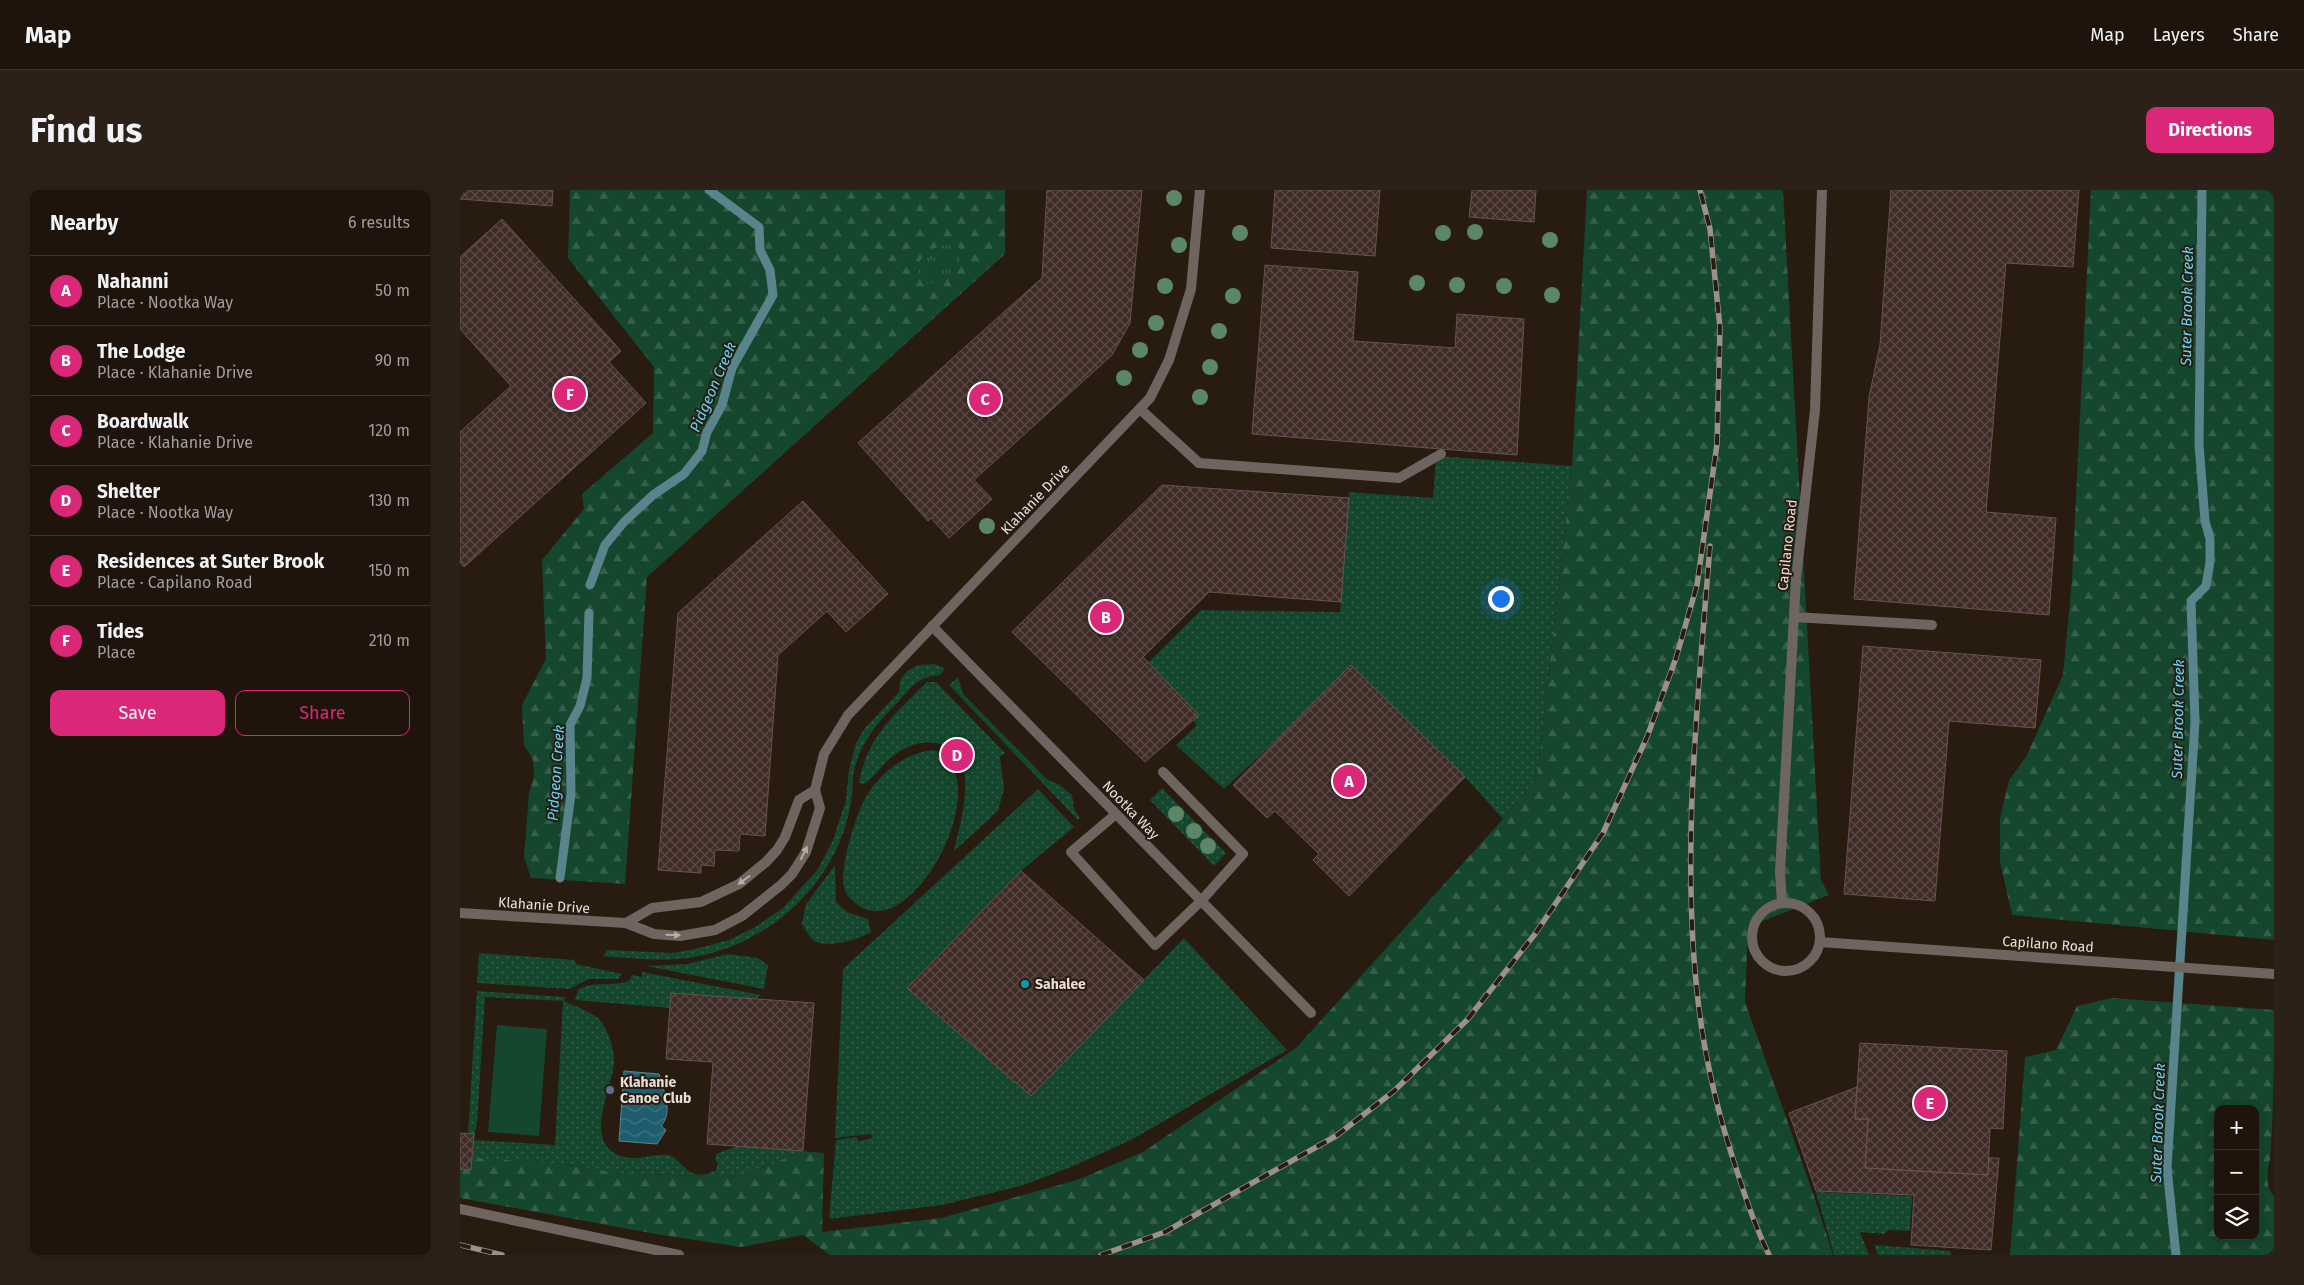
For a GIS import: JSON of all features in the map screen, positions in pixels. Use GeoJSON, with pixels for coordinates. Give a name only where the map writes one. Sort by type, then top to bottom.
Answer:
{"type":"FeatureCollection","features":[{"type":"Feature","properties":{"kind":"street","name":"Klahanie Drive"},"geometry":{"type":"LineString","coordinates":[[460,913],[626,923],[654,934],[680,936],[714,930],[757,906],[792,874],[806,852],[820,808],[815,790],[824,754],[848,715],[1150,398],[1169,360],[1191,289],[1200,190]]}},
{"type":"Feature","properties":{"kind":"street","name":"Capilano Road"},"geometry":{"type":"LineString","coordinates":[[1782,903],[1780,872],[1796,579],[1815,410],[1822,190]]}},
{"type":"Feature","properties":{"kind":"street"},"geometry":{"type":"LineString","coordinates":[[1140,409],[1199,463],[1399,478],[1441,454]]}},
{"type":"Feature","properties":{"kind":"street"},"geometry":{"type":"LineString","coordinates":[[1794,617],[1932,625]]}},
{"type":"Feature","properties":{"kind":"street","name":"Nootka Way"},"geometry":{"type":"LineString","coordinates":[[932,626],[1311,1013]]}},
{"type":"Feature","properties":{"kind":"street"},"geometry":{"type":"LineString","coordinates":[[1116,814],[1071,852],[1155,945],[1202,901],[1243,854],[1162,772]]}},
{"type":"Feature","properties":{"kind":"street"},"geometry":{"type":"LineString","coordinates":[[626,923],[652,908],[701,902],[740,884],[777,850],[785,837],[799,800],[815,790]]}},
{"type":"Feature","properties":{"kind":"street"},"geometry":{"type":"LineString","coordinates":[[1782,903],[1799,906],[1813,916],[1818,924],[1820,942],[1810,960],[1791,970],[1775,969],[1760,958],[1753,942],[1755,924],[1766,910],[1782,903]]}},
{"type":"Feature","properties":{"kind":"street","name":"Capilano Road"},"geometry":{"type":"LineString","coordinates":[[1820,942],[2274,974]]}},
{"type":"Feature","properties":{"kind":"street"},"geometry":{"type":"LineString","coordinates":[[460,1209],[680,1255]]}},
{"type":"Feature","properties":{"kind":"green space"},"geometry":{"type":"Polygon","coordinates":[[[570,190],[1005,190],[1005,254],[647,577],[625,884],[531,878],[524,857],[529,793],[534,777],[533,760],[524,745],[522,705],[546,659],[542,560],[584,509],[582,494],[653,433],[654,367],[568,258],[570,190]]]}},
{"type":"Feature","properties":{"kind":"green space"},"geometry":{"type":"Polygon","coordinates":[[[1587,190],[1783,190],[1821,880],[1829,895],[1748,927],[1745,1002],[1833,1255],[830,1255],[803,1235],[741,1247],[656,1234],[460,1198],[460,1157],[566,1164],[616,1173],[740,1177],[803,1151],[824,1153],[822,1232],[941,1218],[1077,1180],[1143,1152],[1296,1048],[1503,819],[1537,778],[1572,466],[1587,190]]]}},
{"type":"Feature","properties":{"kind":"green space"},"geometry":{"type":"Polygon","coordinates":[[[2091,190],[2274,190],[2274,940],[2012,915],[2000,862],[2000,818],[2009,780],[2026,757],[2063,675],[2072,580],[2091,190]]]}},
{"type":"Feature","properties":{"kind":"green space"},"geometry":{"type":"Polygon","coordinates":[[[952,244],[960,248],[959,268],[937,282],[922,284],[919,267],[924,255],[935,248],[952,244]]]}},
{"type":"Feature","properties":{"kind":"green space"},"geometry":{"type":"Polygon","coordinates":[[[1436,456],[1572,466],[1537,778],[1503,819],[1465,777],[1353,669],[1224,789],[1176,745],[1197,725],[1145,666],[1201,610],[1340,612],[1349,492],[1433,498],[1436,456]]]}},
{"type":"Feature","properties":{"kind":"green space"},"geometry":{"type":"Polygon","coordinates":[[[934,664],[945,668],[940,675],[921,680],[912,687],[883,718],[864,744],[853,775],[852,798],[845,827],[835,852],[821,875],[785,915],[763,931],[713,953],[666,960],[603,956],[607,950],[673,953],[729,940],[755,927],[783,908],[818,869],[833,840],[846,800],[849,770],[856,743],[864,729],[899,692],[900,680],[907,671],[918,665],[934,664]]]}},
{"type":"Feature","properties":{"kind":"green space"},"geometry":{"type":"Polygon","coordinates":[[[958,677],[963,694],[1048,780],[1060,785],[1072,795],[1074,809],[1080,818],[1078,820],[949,685],[958,677]]]}},
{"type":"Feature","properties":{"kind":"green space"},"geometry":{"type":"Polygon","coordinates":[[[927,682],[936,682],[1005,753],[1000,757],[1004,789],[998,811],[954,851],[965,791],[961,762],[953,751],[934,743],[913,745],[892,756],[864,784],[859,783],[868,752],[884,727],[927,682]]]}},
{"type":"Feature","properties":{"kind":"green space"},"geometry":{"type":"Polygon","coordinates":[[[934,750],[952,766],[958,792],[953,823],[940,855],[922,883],[900,903],[876,911],[854,902],[845,890],[843,881],[844,870],[849,842],[858,814],[867,795],[887,771],[905,759],[934,750]]]}},
{"type":"Feature","properties":{"kind":"green space"},"geometry":{"type":"Polygon","coordinates":[[[1162,788],[1226,853],[1214,866],[1150,800],[1162,788]]]}},
{"type":"Feature","properties":{"kind":"green space"},"geometry":{"type":"Polygon","coordinates":[[[1038,789],[1074,827],[1021,871],[907,988],[1031,1096],[1184,938],[1287,1050],[1131,1140],[1071,1167],[1024,1185],[942,1205],[829,1219],[836,1140],[856,1137],[859,1141],[872,1138],[871,1134],[835,1138],[843,969],[1038,789]]]}},
{"type":"Feature","properties":{"kind":"green space"},"geometry":{"type":"Polygon","coordinates":[[[835,865],[836,902],[847,912],[868,919],[871,932],[859,938],[834,944],[819,943],[813,940],[802,924],[806,904],[835,865]]]}},
{"type":"Feature","properties":{"kind":"green space"},"geometry":{"type":"Polygon","coordinates":[[[479,953],[575,960],[576,964],[622,974],[618,979],[589,979],[569,989],[477,983],[479,953]]]}},
{"type":"Feature","properties":{"kind":"green space"},"geometry":{"type":"Polygon","coordinates":[[[728,954],[758,958],[768,965],[764,989],[646,966],[687,964],[728,954]]]}},
{"type":"Feature","properties":{"kind":"green space"},"geometry":{"type":"Polygon","coordinates":[[[642,972],[761,995],[756,999],[671,994],[670,1008],[575,1000],[578,990],[584,987],[597,984],[623,983],[629,981],[632,975],[642,977],[642,972]]]}},
{"type":"Feature","properties":{"kind":"green space"},"geometry":{"type":"Polygon","coordinates":[[[477,991],[565,997],[564,1001],[586,1011],[602,1022],[612,1046],[614,1064],[602,1114],[601,1128],[603,1140],[609,1149],[621,1156],[639,1158],[667,1155],[678,1160],[692,1173],[698,1175],[716,1170],[718,1164],[715,1159],[716,1154],[737,1146],[803,1151],[740,1177],[614,1173],[566,1164],[472,1159],[474,1134],[468,1134],[477,991]],[[485,997],[477,1122],[474,1140],[555,1145],[563,1001],[485,997]]]}},
{"type":"Feature","properties":{"kind":"green space"},"geometry":{"type":"Polygon","coordinates":[[[2112,998],[2274,1010],[2274,1066],[2268,1179],[2269,1188],[2274,1196],[2274,1255],[2010,1255],[2025,1057],[2056,1050],[2077,1006],[2112,998]]]}},
{"type":"Feature","properties":{"kind":"green space"},"geometry":{"type":"Polygon","coordinates":[[[497,1025],[547,1029],[539,1136],[488,1132],[497,1025]]]}},
{"type":"Feature","properties":{"kind":"green space"},"geometry":{"type":"Polygon","coordinates":[[[1816,1192],[1912,1196],[1910,1231],[1888,1230],[1885,1234],[1860,1232],[1869,1255],[1834,1255],[1816,1192]]]}},
{"type":"Feature","properties":{"kind":"green space"},"geometry":{"type":"Polygon","coordinates":[[[1874,1245],[1951,1251],[1951,1255],[1878,1255],[1874,1245]]]}},
{"type":"Feature","properties":{"kind":"water"},"geometry":{"type":"Polygon","coordinates":[[[624,1071],[659,1074],[665,1094],[667,1114],[661,1126],[666,1130],[657,1144],[619,1141],[624,1071]]]}},
{"type":"Feature","properties":{"kind":"building"},"geometry":{"type":"Polygon","coordinates":[[[460,190],[553,190],[552,206],[460,199],[460,190]]]}},
{"type":"Feature","properties":{"kind":"building"},"geometry":{"type":"Polygon","coordinates":[[[1047,190],[1142,190],[1130,323],[1112,355],[974,480],[992,499],[949,538],[931,518],[928,521],[858,443],[1042,278],[1047,190]]]}},
{"type":"Feature","properties":{"kind":"building"},"geometry":{"type":"Polygon","coordinates":[[[1275,190],[1380,190],[1375,256],[1271,248],[1275,190]]]}},
{"type":"Feature","properties":{"kind":"building"},"geometry":{"type":"Polygon","coordinates":[[[1472,190],[1536,190],[1534,222],[1469,217],[1472,190]]]}},
{"type":"Feature","properties":{"kind":"building"},"geometry":{"type":"Polygon","coordinates":[[[1891,190],[2079,190],[2073,267],[2006,263],[1986,512],[2056,518],[2049,615],[1854,599],[1869,397],[1880,345],[1891,190]]]}},
{"type":"Feature","properties":{"kind":"building"},"geometry":{"type":"Polygon","coordinates":[[[502,219],[621,351],[609,362],[646,403],[464,567],[460,562],[460,432],[511,386],[460,329],[460,257],[502,219]]]}},
{"type":"Feature","properties":{"kind":"building"},"geometry":{"type":"Polygon","coordinates":[[[1265,265],[1358,272],[1353,341],[1455,348],[1457,314],[1524,319],[1517,455],[1252,434],[1265,265]]]}},
{"type":"Feature","properties":{"kind":"building"},"geometry":{"type":"Polygon","coordinates":[[[1162,485],[1349,498],[1341,602],[1209,592],[1143,657],[1199,715],[1145,762],[1012,632],[1162,485]]]}},
{"type":"Feature","properties":{"kind":"building"},"geometry":{"type":"Polygon","coordinates":[[[803,501],[888,594],[846,632],[827,611],[778,655],[765,836],[740,834],[739,851],[715,850],[714,866],[701,865],[701,873],[658,870],[678,613],[803,501]]]}},
{"type":"Feature","properties":{"kind":"building"},"geometry":{"type":"Polygon","coordinates":[[[1863,646],[2041,660],[2035,728],[1949,721],[1935,901],[1844,894],[1863,646]]]}},
{"type":"Feature","properties":{"kind":"building"},"geometry":{"type":"Polygon","coordinates":[[[1351,665],[1465,777],[1349,896],[1313,860],[1319,854],[1275,811],[1267,818],[1233,785],[1351,665]]]}},
{"type":"Feature","properties":{"kind":"building"},"geometry":{"type":"Polygon","coordinates":[[[956,738],[973,756],[950,772],[938,759],[956,738]]]}},
{"type":"Feature","properties":{"kind":"building","name":"Sahalee"},"geometry":{"type":"Polygon","coordinates":[[[1021,871],[1144,980],[1031,1096],[907,988],[1021,871]]]}},
{"type":"Feature","properties":{"kind":"building"},"geometry":{"type":"Polygon","coordinates":[[[671,993],[814,1003],[803,1151],[707,1144],[713,1062],[666,1059],[671,993]]]}},
{"type":"Feature","properties":{"kind":"building"},"geometry":{"type":"Polygon","coordinates":[[[1860,1043],[2007,1051],[2003,1129],[1990,1128],[1988,1175],[1865,1168],[1868,1119],[1855,1119],[1860,1043]]]}},
{"type":"Feature","properties":{"kind":"building"},"geometry":{"type":"Polygon","coordinates":[[[1857,1087],[1855,1119],[1868,1119],[1865,1168],[1988,1175],[1989,1158],[1999,1158],[1991,1250],[1911,1245],[1914,1195],[1816,1191],[1789,1113],[1857,1087]]]}},
{"type":"Feature","properties":{"kind":"building"},"geometry":{"type":"Polygon","coordinates":[[[460,1133],[474,1134],[471,1170],[460,1169],[460,1133]]]}},
{"type":"Feature","properties":{"kind":"waterway","name":"Pidgeon Creek"},"geometry":{"type":"LineString","coordinates":[[590,585],[605,545],[624,522],[653,495],[684,474],[702,451],[707,432],[722,405],[732,368],[773,295],[770,270],[760,250],[759,227],[709,190]]}},
{"type":"Feature","properties":{"kind":"waterway","name":"Suter Brook Creek"},"geometry":{"type":"LineString","coordinates":[[2176,1255],[2167,1168],[2195,722],[2191,601],[2206,586],[2210,562],[2210,539],[2205,521],[2199,444],[2202,190]]}},
{"type":"Feature","properties":{"kind":"waterway","name":"Pidgeon Creek"},"geometry":{"type":"LineString","coordinates":[[560,878],[571,794],[570,725],[580,706],[587,678],[589,613]]}},
{"type":"Feature","properties":{"kind":"railway"},"geometry":{"type":"LineString","coordinates":[[1101,1255],[1165,1232],[1336,1136],[1394,1091],[1467,1020],[1535,934],[1603,833],[1647,737],[1676,658],[1697,585],[1717,444],[1720,328],[1710,229],[1700,190]]}},
{"type":"Feature","properties":{"kind":"railway"},"geometry":{"type":"LineString","coordinates":[[1710,546],[1693,778],[1691,894],[1694,952],[1702,1030],[1714,1091],[1724,1131],[1744,1193],[1769,1255]]}},
{"type":"Feature","properties":{"kind":"railway"},"geometry":{"type":"LineString","coordinates":[[460,1245],[502,1255]]}},
{"type":"Feature","properties":{"kind":"place","name":"Tides"},"geometry":{"type":"Point","coordinates":[570,394]}},
{"type":"Feature","properties":{"kind":"place","name":"Boardwalk"},"geometry":{"type":"Point","coordinates":[985,399]}},
{"type":"Feature","properties":{"kind":"place","name":"The Lodge"},"geometry":{"type":"Point","coordinates":[1106,617]}},
{"type":"Feature","properties":{"kind":"place","name":"Shelter"},"geometry":{"type":"Point","coordinates":[957,755]}},
{"type":"Feature","properties":{"kind":"place","name":"Nahanni"},"geometry":{"type":"Point","coordinates":[1349,781]}},
{"type":"Feature","properties":{"kind":"place","name":"Sahalee"},"geometry":{"type":"Point","coordinates":[1025,984]}},
{"type":"Feature","properties":{"kind":"place","name":"Klahanie Canoe Club"},"geometry":{"type":"Point","coordinates":[610,1090]}},
{"type":"Feature","properties":{"kind":"place","name":"Residences at Suter Brook"},"geometry":{"type":"Point","coordinates":[1930,1103]}}]}
